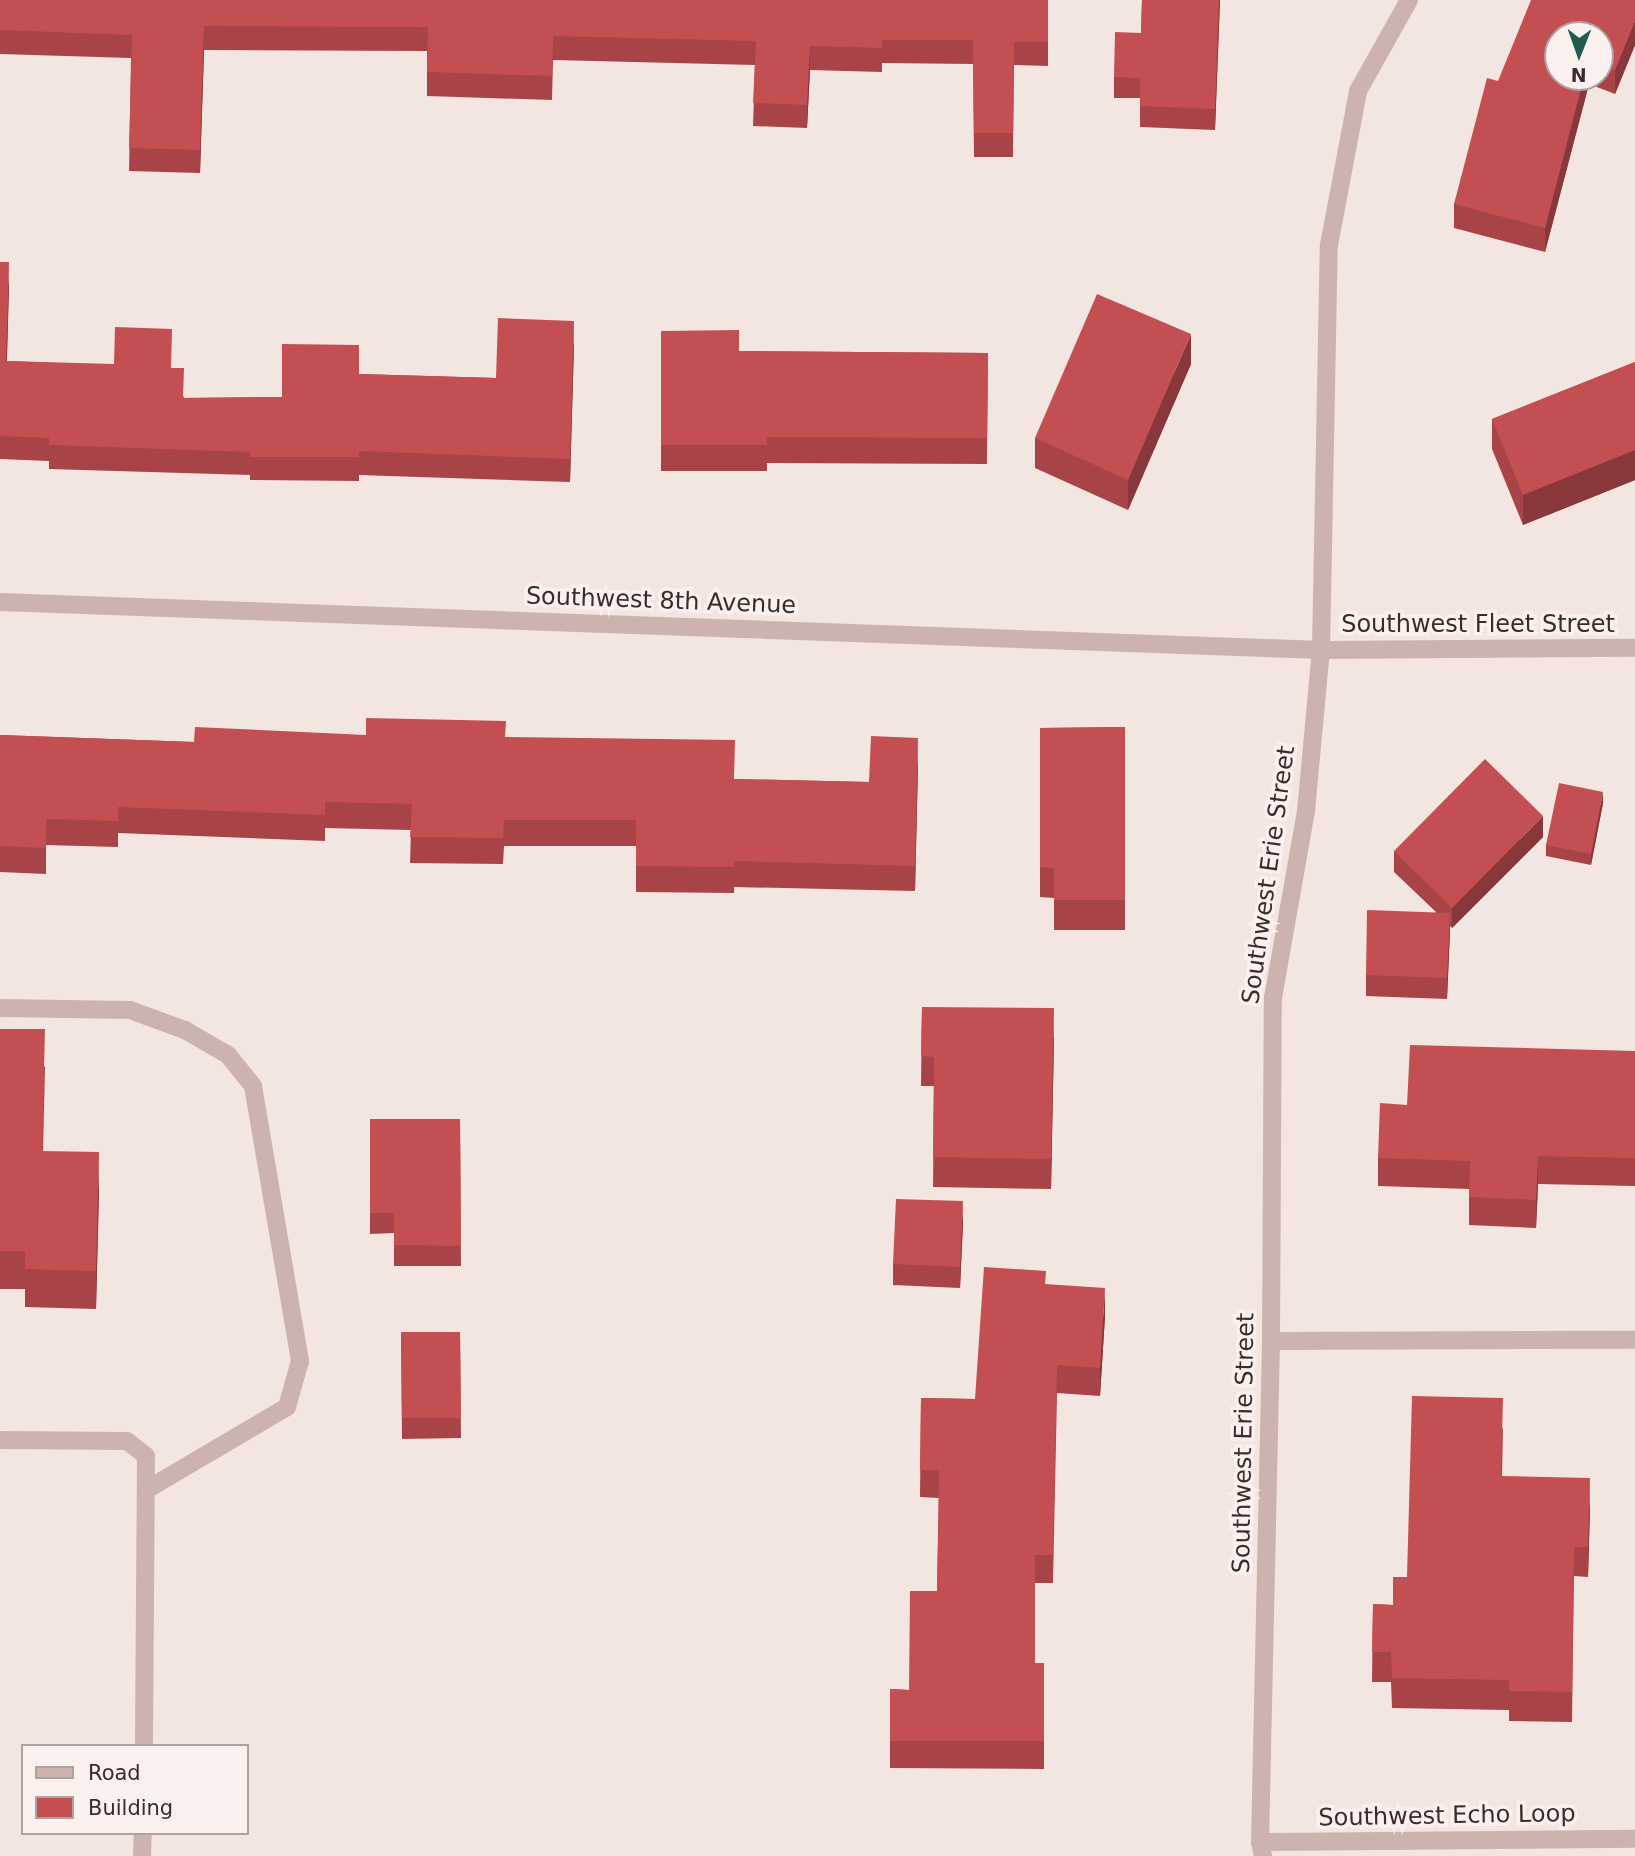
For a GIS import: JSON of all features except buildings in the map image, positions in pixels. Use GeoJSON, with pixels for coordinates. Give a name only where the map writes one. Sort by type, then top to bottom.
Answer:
{"type":"FeatureCollection","features":[{"type":"Feature","properties":{"kind":"street","name":"Southwest Erie Street"},"geometry":{"type":"LineString","coordinates":[[1261,1849],[1271,1341],[1273,998],[1306,811],[1321,650],[1329,245],[1358,91],[1409,0]]}},
{"type":"Feature","properties":{"kind":"street","name":"Southwest 8th Avenue"},"geometry":{"type":"LineString","coordinates":[[0,602],[1321,650]]}},
{"type":"Feature","properties":{"kind":"street","name":"Southwest Fleet Street"},"geometry":{"type":"LineString","coordinates":[[1321,650],[1635,648]]}},
{"type":"Feature","properties":{"kind":"street"},"geometry":{"type":"LineString","coordinates":[[0,1008],[130,1010],[185,1030],[228,1055],[253,1086],[300,1362],[287,1407],[148,1489]]}},
{"type":"Feature","properties":{"kind":"street"},"geometry":{"type":"LineString","coordinates":[[1271,1341],[1635,1340]]}},
{"type":"Feature","properties":{"kind":"street"},"geometry":{"type":"LineString","coordinates":[[0,1440],[127,1441],[146,1456],[148,1489],[144,1744]]}},
{"type":"Feature","properties":{"kind":"street"},"geometry":{"type":"LineString","coordinates":[[142,1856],[143,1835]]}},
{"type":"Feature","properties":{"kind":"street","name":"Southwest Echo Loop"},"geometry":{"type":"LineString","coordinates":[[1261,1849],[1635,1839]]}}]}
